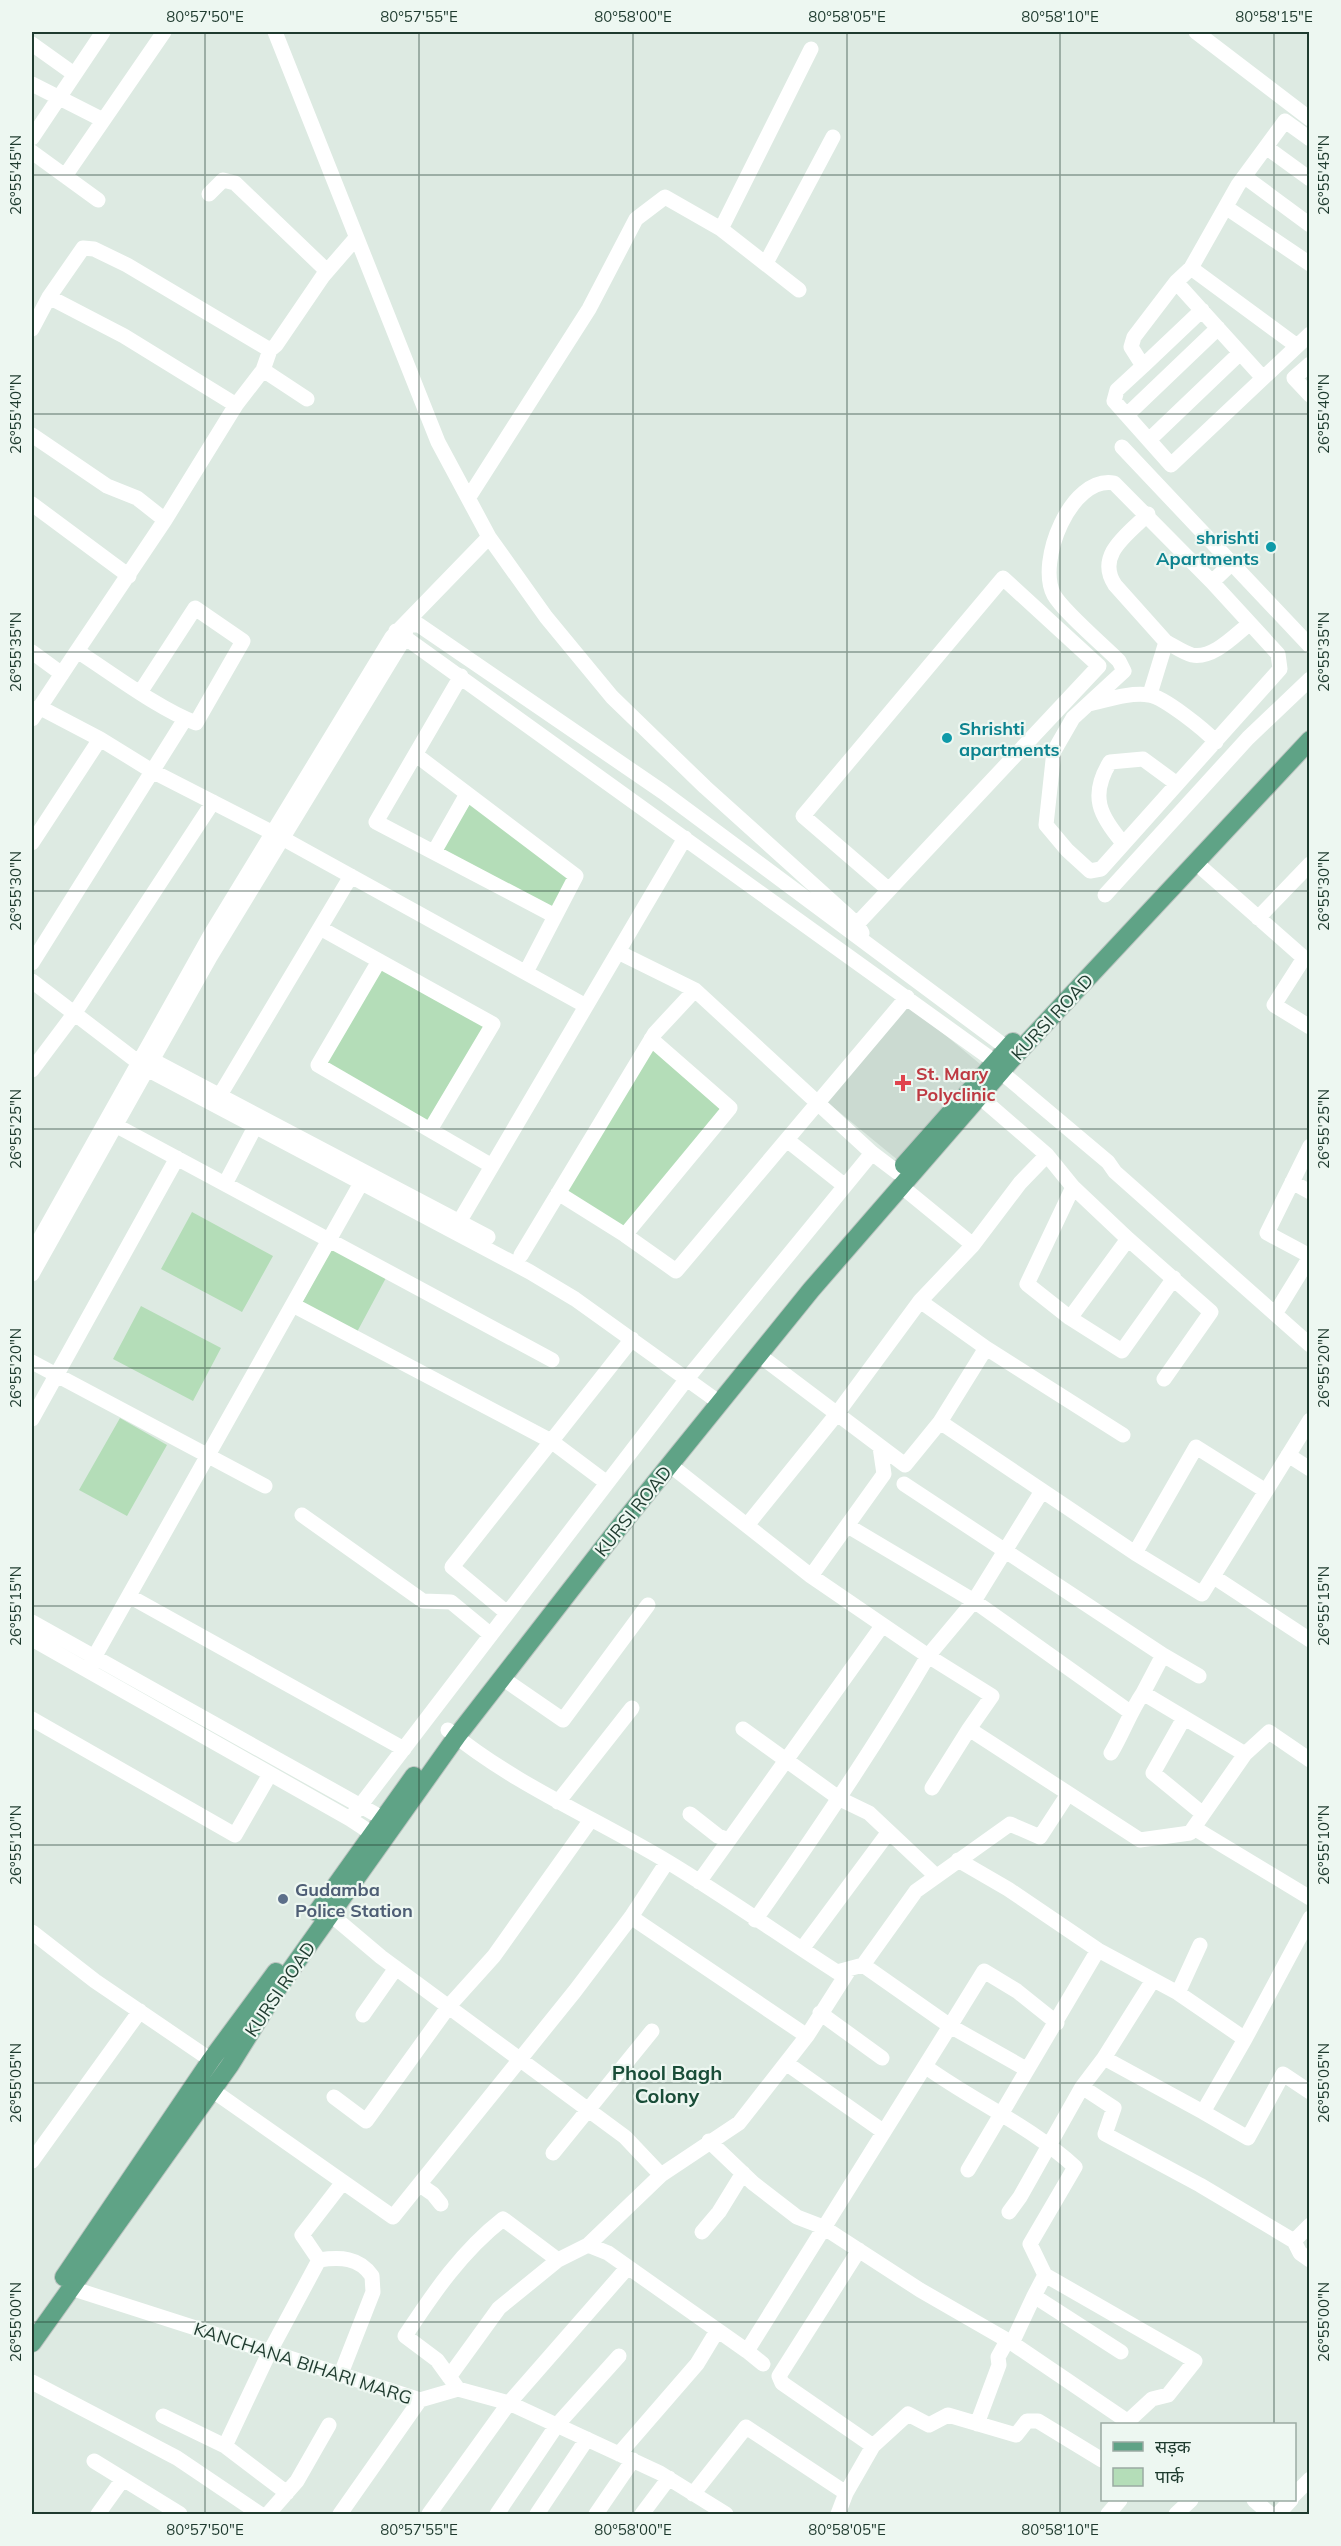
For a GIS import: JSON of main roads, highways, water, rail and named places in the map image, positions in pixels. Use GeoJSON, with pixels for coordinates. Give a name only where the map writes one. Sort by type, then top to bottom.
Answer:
{"type":"FeatureCollection","features":[{"type":"Feature","properties":{"kind":"main road","name":"KURSI ROAD"},"geometry":{"type":"LineString","coordinates":[[1198,853],[1244,791],[1310,727]]}},
{"type":"Feature","properties":{"kind":"main road","name":"KURSI ROAD"},"geometry":{"type":"LineString","coordinates":[[32,2342],[212,2090],[325,1911],[382,1829],[452,1733],[719,1396],[899,1179],[1003,1061],[1198,853],[1310,740]]}},
{"type":"Feature","properties":{"kind":"main road","name":"KURSI ROAD"},"geometry":{"type":"LineString","coordinates":[[452,1733],[502,1677],[670,1465],[719,1396],[759,1355],[899,1179],[980,1097],[1003,1061]]}},
{"type":"Feature","properties":{"kind":"main road","name":"KURSI ROAD"},"geometry":{"type":"LineString","coordinates":[[32,2323],[211,2060],[325,1911]]}},
{"type":"Feature","properties":{"kind":"place","name":"shrishti Apartments"},"geometry":{"type":"Point","coordinates":[1271,547]}},
{"type":"Feature","properties":{"kind":"place","name":"Shrishti apartments"},"geometry":{"type":"Point","coordinates":[947,738]}},
{"type":"Feature","properties":{"kind":"place","name":"St. Mary Polyclinic"},"geometry":{"type":"Point","coordinates":[903,1083]}},
{"type":"Feature","properties":{"kind":"place","name":"Gudamba Police Station"},"geometry":{"type":"Point","coordinates":[283,1899]}},
{"type":"Feature","properties":{"kind":"district","name":"Phool Bagh Colony"},"geometry":{"type":"Point","coordinates":[667,2084]}}]}
